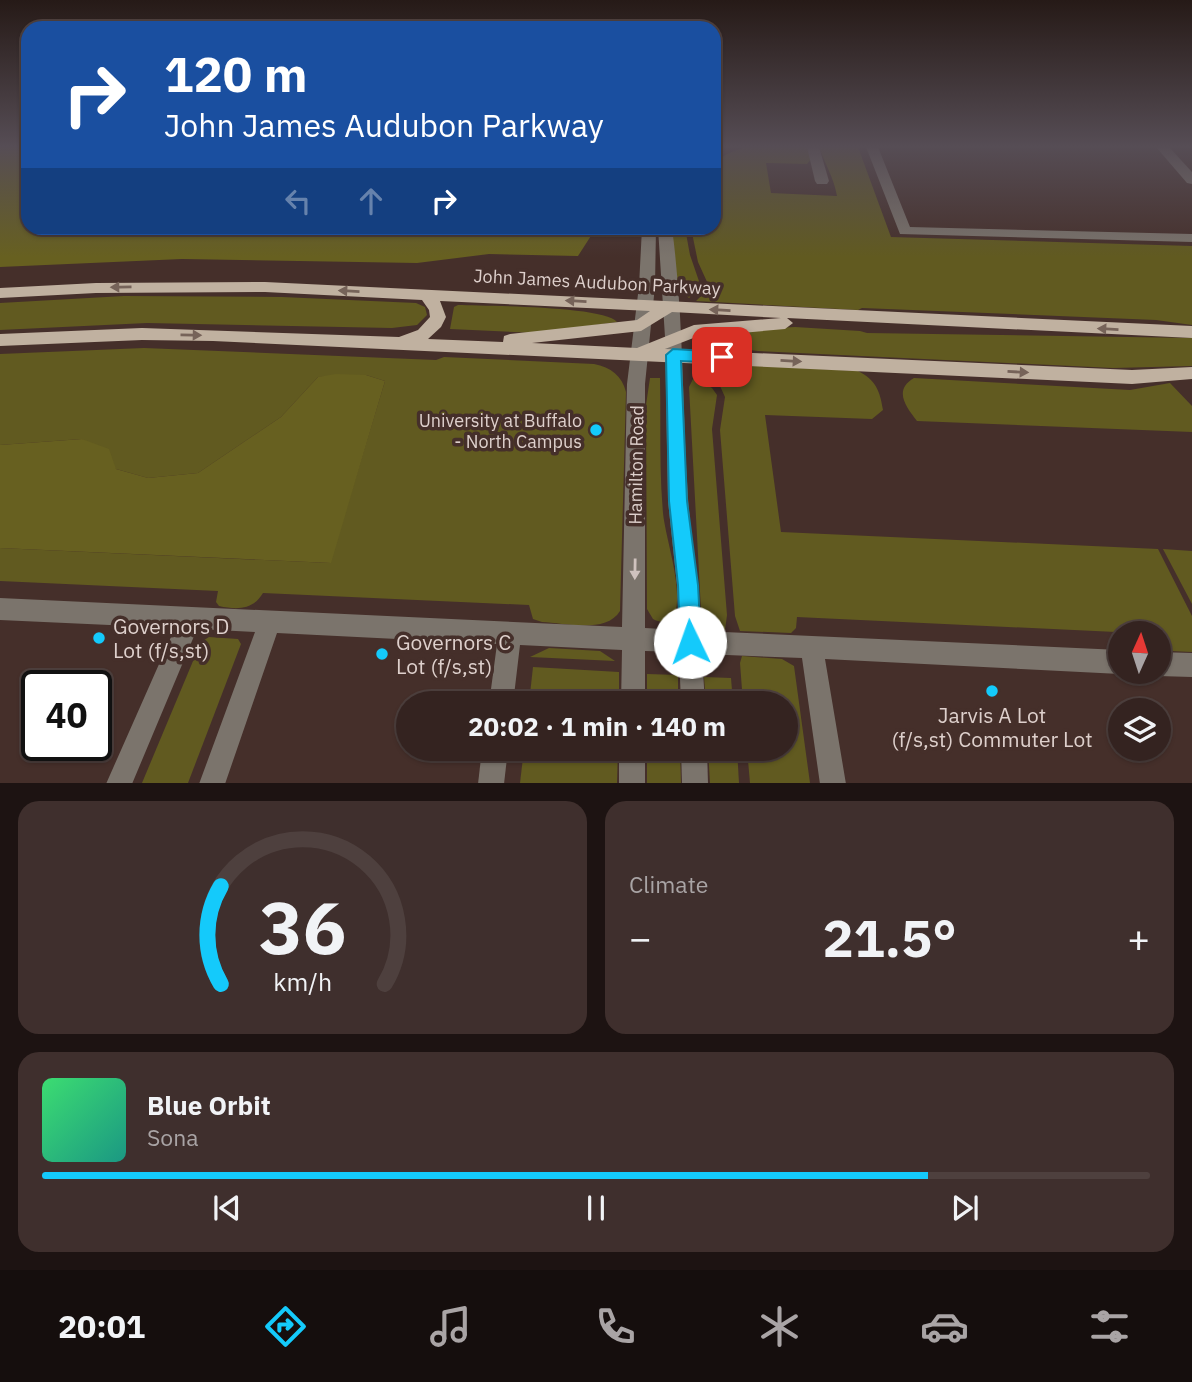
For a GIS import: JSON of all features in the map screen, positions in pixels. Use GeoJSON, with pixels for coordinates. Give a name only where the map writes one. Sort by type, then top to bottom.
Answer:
{"type":"FeatureCollection","features":[{"type":"Feature","properties":{"kind":"main road","name":"John James Audubon Parkway"},"geometry":{"type":"LineString","coordinates":[[0,293],[190,286],[644,304],[861,318],[1192,332]]}},
{"type":"Feature","properties":{"kind":"main road"},"geometry":{"type":"LineString","coordinates":[[374,342],[408,340],[427,332],[437,322],[440,314],[437,306],[425,294]]}},
{"type":"Feature","properties":{"kind":"main road"},"geometry":{"type":"LineString","coordinates":[[454,346],[642,325],[670,306]]}},
{"type":"Feature","properties":{"kind":"main road"},"geometry":{"type":"LineString","coordinates":[[673,346],[694,331],[861,318]]}},
{"type":"Feature","properties":{"kind":"main road"},"geometry":{"type":"LineString","coordinates":[[0,340],[142,334],[639,354],[673,346],[1132,377],[1192,373]]}},
{"type":"Feature","properties":{"kind":"street"},"geometry":{"type":"LineString","coordinates":[[887,184],[905,230],[1192,239]]}},
{"type":"Feature","properties":{"kind":"street","name":"Hamilton Road"},"geometry":{"type":"LineString","coordinates":[[633,691],[639,354],[649,235]]}},
{"type":"Feature","properties":{"kind":"street"},"geometry":{"type":"LineString","coordinates":[[665,235],[673,346],[678,501],[688,585],[692,691]]}},
{"type":"Feature","properties":{"kind":"street"},"geometry":{"type":"LineString","coordinates":[[0,609],[1108,661]]}},
{"type":"Feature","properties":{"kind":"street"},"geometry":{"type":"LineString","coordinates":[[119,783],[191,617]]}},
{"type":"Feature","properties":{"kind":"street"},"geometry":{"type":"LineString","coordinates":[[212,783],[270,621]]}},
{"type":"Feature","properties":{"kind":"street"},"geometry":{"type":"LineString","coordinates":[[503,691],[510,632]]}},
{"type":"Feature","properties":{"kind":"street"},"geometry":{"type":"LineString","coordinates":[[812,648],[834,783]]}},
{"type":"Feature","properties":{"kind":"street"},"geometry":{"type":"LineString","coordinates":[[1171,664],[1192,665]]}},
{"type":"Feature","properties":{"kind":"street"},"geometry":{"type":"LineString","coordinates":[[491,783],[494,761]]}},
{"type":"Feature","properties":{"kind":"street"},"geometry":{"type":"LineString","coordinates":[[632,761],[632,783]]}},
{"type":"Feature","properties":{"kind":"street"},"geometry":{"type":"LineString","coordinates":[[694,761],[695,783]]}},
{"type":"Feature","properties":{"kind":"shaded area"},"geometry":{"type":"Polygon","coordinates":[[[0,184],[21,184],[21,235],[592,235],[578,256],[489,254],[417,263],[182,259],[0,267],[0,184]]]}},
{"type":"Feature","properties":{"kind":"shaded area"},"geometry":{"type":"Polygon","coordinates":[[[721,184],[769,184],[771,193],[837,196],[834,184],[871,184],[891,237],[1192,246],[1192,325],[1156,320],[862,308],[858,310],[696,301],[706,291],[708,284],[698,262],[692,235],[721,235],[721,184]]]}},
{"type":"Feature","properties":{"kind":"shaded area"},"geometry":{"type":"Polygon","coordinates":[[[671,235],[686,235],[701,287],[689,298],[679,290],[671,235]]]}},
{"type":"Feature","properties":{"kind":"shaded area"},"geometry":{"type":"Polygon","coordinates":[[[124,296],[282,297],[416,303],[425,307],[427,315],[417,325],[392,328],[147,323],[0,330],[0,303],[124,296]]]}},
{"type":"Feature","properties":{"kind":"shaded area"},"geometry":{"type":"Polygon","coordinates":[[[458,305],[568,310],[608,317],[617,322],[535,333],[450,329],[454,307],[458,305]]]}},
{"type":"Feature","properties":{"kind":"shaded area"},"geometry":{"type":"Polygon","coordinates":[[[795,327],[867,333],[1192,338],[1192,366],[1113,368],[758,351],[709,345],[696,337],[701,332],[795,327]]]}},
{"type":"Feature","properties":{"kind":"shaded area"},"geometry":{"type":"Polygon","coordinates":[[[144,348],[436,360],[444,357],[594,364],[606,367],[619,377],[626,392],[620,611],[605,623],[584,626],[533,619],[529,605],[263,593],[249,606],[232,608],[219,606],[216,602],[218,591],[0,581],[0,548],[330,563],[385,381],[366,375],[318,377],[281,417],[198,473],[148,478],[116,469],[82,439],[0,445],[0,354],[144,348]]]}},
{"type":"Feature","properties":{"kind":"shaded area"},"geometry":{"type":"Polygon","coordinates":[[[721,364],[858,371],[873,382],[879,392],[883,410],[872,419],[765,415],[781,532],[1158,549],[1192,616],[1192,652],[1171,651],[1171,621],[1108,621],[1108,632],[797,617],[796,628],[791,633],[740,631],[735,616],[720,430],[725,397],[720,386],[698,372],[721,364]]]}},
{"type":"Feature","properties":{"kind":"shaded area"},"geometry":{"type":"Polygon","coordinates":[[[336,374],[366,375],[385,381],[331,563],[0,548],[0,445],[82,439],[109,449],[116,469],[148,478],[198,473],[281,417],[318,377],[336,374]]]}},
{"type":"Feature","properties":{"kind":"shaded area"},"geometry":{"type":"Polygon","coordinates":[[[694,377],[712,388],[717,395],[712,429],[727,615],[725,630],[710,624],[701,610],[689,387],[694,377]]]}},
{"type":"Feature","properties":{"kind":"shaded area"},"geometry":{"type":"Polygon","coordinates":[[[650,378],[660,378],[663,513],[677,590],[675,614],[666,622],[653,619],[647,609],[646,405],[650,378]]]}},
{"type":"Feature","properties":{"kind":"shaded area"},"geometry":{"type":"Polygon","coordinates":[[[914,378],[1130,390],[1170,383],[1192,406],[1192,432],[917,421],[906,404],[903,393],[904,388],[914,378]]]}},
{"type":"Feature","properties":{"kind":"shaded area"},"geometry":{"type":"Polygon","coordinates":[[[1163,549],[1192,551],[1192,604],[1163,549]]]}},
{"type":"Feature","properties":{"kind":"shaded area"},"geometry":{"type":"Polygon","coordinates":[[[209,637],[238,639],[241,644],[188,783],[142,783],[201,642],[209,637]]]}},
{"type":"Feature","properties":{"kind":"shaded area"},"geometry":{"type":"Polygon","coordinates":[[[549,648],[600,651],[615,661],[530,657],[549,648]]]}},
{"type":"Feature","properties":{"kind":"shaded area"},"geometry":{"type":"Polygon","coordinates":[[[742,656],[782,659],[794,666],[797,691],[742,691],[742,656]]]}},
{"type":"Feature","properties":{"kind":"shaded area"},"geometry":{"type":"Polygon","coordinates":[[[533,667],[619,672],[619,691],[530,691],[533,667]]]}},
{"type":"Feature","properties":{"kind":"shaded area"},"geometry":{"type":"Polygon","coordinates":[[[647,674],[678,675],[678,691],[647,691],[647,674]]]}},
{"type":"Feature","properties":{"kind":"shaded area"},"geometry":{"type":"Polygon","coordinates":[[[704,677],[731,678],[732,691],[705,691],[704,677]]]}},
{"type":"Feature","properties":{"kind":"shaded area"},"geometry":{"type":"Polygon","coordinates":[[[798,695],[810,783],[750,783],[748,761],[798,761],[798,695]]]}},
{"type":"Feature","properties":{"kind":"shaded area"},"geometry":{"type":"Polygon","coordinates":[[[523,761],[618,761],[617,783],[520,783],[523,761]]]}},
{"type":"Feature","properties":{"kind":"shaded area"},"geometry":{"type":"Polygon","coordinates":[[[647,761],[680,761],[681,783],[647,783],[647,761]]]}},
{"type":"Feature","properties":{"kind":"shaded area"},"geometry":{"type":"Polygon","coordinates":[[[709,761],[738,761],[739,783],[710,783],[709,761]]]}},
{"type":"Feature","properties":{"kind":"place","name":"University at Buffalo - North Campus"},"geometry":{"type":"Point","coordinates":[596,430]}},
{"type":"Feature","properties":{"kind":"place","name":"Governors D Lot (f/s,st)"},"geometry":{"type":"Point","coordinates":[99,638]}},
{"type":"Feature","properties":{"kind":"place","name":"Governors C Lot (f/s,st)"},"geometry":{"type":"Point","coordinates":[382,654]}},
{"type":"Feature","properties":{"kind":"place","name":"Jarvis A Lot (f/s,st) Commuter Lot"},"geometry":{"type":"Point","coordinates":[992,691]}},
{"type":"Feature","properties":{"kind":"route"},"geometry":{"type":"LineString","coordinates":[[690,642],[688,585],[678,501],[673,355],[722,357]]}}]}
